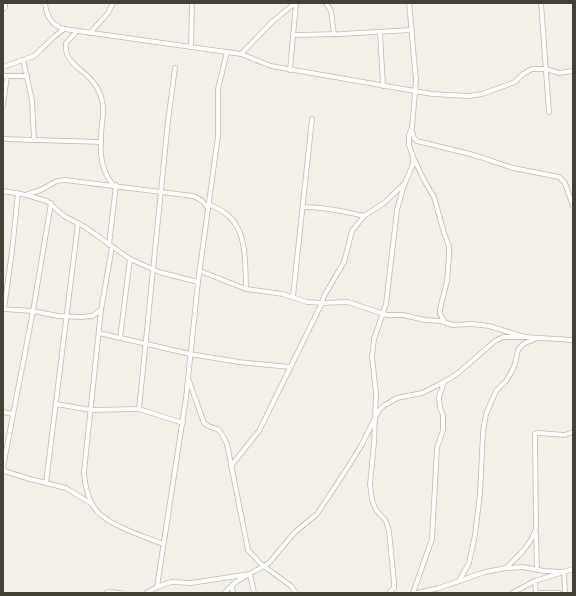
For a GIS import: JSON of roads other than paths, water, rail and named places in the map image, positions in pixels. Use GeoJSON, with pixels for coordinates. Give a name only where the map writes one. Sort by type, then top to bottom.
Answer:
{"type":"FeatureCollection","features":[{"type":"Feature","properties":{"kind":"street"},"geometry":{"type":"LineString","coordinates":[[3,9],[5,7],[5,3]]}},
{"type":"Feature","properties":{"kind":"street"},"geometry":{"type":"LineString","coordinates":[[45,3],[48,17],[57,26],[64,30],[241,54],[267,65],[290,70],[416,92],[469,96],[482,94],[515,82],[523,74],[532,69],[546,69],[559,73],[573,72]]}},
{"type":"Feature","properties":{"kind":"street"},"geometry":{"type":"LineString","coordinates":[[90,33],[108,13],[113,3]]}},
{"type":"Feature","properties":{"kind":"street"},"geometry":{"type":"LineString","coordinates":[[191,47],[192,3]]}},
{"type":"Feature","properties":{"kind":"street"},"geometry":{"type":"LineString","coordinates":[[290,70],[296,3]]}},
{"type":"Feature","properties":{"kind":"street"},"geometry":{"type":"LineString","coordinates":[[241,54],[272,22],[296,3]]}},
{"type":"Feature","properties":{"kind":"street"},"geometry":{"type":"LineString","coordinates":[[326,3],[331,12],[334,34]]}},
{"type":"Feature","properties":{"kind":"street"},"geometry":{"type":"LineString","coordinates":[[409,3],[416,73],[416,92],[412,128],[409,135],[410,145],[413,157],[434,197],[444,234],[449,246],[450,256],[447,281],[440,309],[440,314],[446,323]]}},
{"type":"Feature","properties":{"kind":"street"},"geometry":{"type":"LineString","coordinates":[[541,3],[549,112]]}},
{"type":"Feature","properties":{"kind":"street"},"geometry":{"type":"LineString","coordinates":[[3,67],[34,56],[55,36],[64,30]]}},
{"type":"Feature","properties":{"kind":"street"},"geometry":{"type":"LineString","coordinates":[[294,34],[334,34],[412,30]]}},
{"type":"Feature","properties":{"kind":"street"},"geometry":{"type":"LineString","coordinates":[[77,31],[66,43],[66,53],[74,64],[93,82],[102,101],[103,110],[100,142],[102,158],[105,174],[114,185],[110,246],[101,310],[84,472],[84,480],[92,504]]}},
{"type":"Feature","properties":{"kind":"street"},"geometry":{"type":"LineString","coordinates":[[380,32],[383,86]]}},
{"type":"Feature","properties":{"kind":"street"},"geometry":{"type":"LineString","coordinates":[[157,587],[183,423],[198,282],[207,226],[208,204],[218,136],[218,89],[227,52]]}},
{"type":"Feature","properties":{"kind":"street"},"geometry":{"type":"LineString","coordinates":[[23,60],[32,100],[34,140]]}},
{"type":"Feature","properties":{"kind":"street"},"geometry":{"type":"LineString","coordinates":[[139,409],[144,344],[153,270],[160,192],[176,68]]}},
{"type":"Feature","properties":{"kind":"street"},"geometry":{"type":"LineString","coordinates":[[3,106],[5,76],[26,76]]}},
{"type":"Feature","properties":{"kind":"street"},"geometry":{"type":"LineString","coordinates":[[293,296],[312,119]]}},
{"type":"Feature","properties":{"kind":"street"},"geometry":{"type":"LineString","coordinates":[[412,128],[414,138],[417,141],[474,155],[513,168],[559,177],[565,183],[573,206]]}},
{"type":"Feature","properties":{"kind":"street"},"geometry":{"type":"LineString","coordinates":[[3,139],[100,142]]}},
{"type":"Feature","properties":{"kind":"street"},"geometry":{"type":"LineString","coordinates":[[389,593],[394,588],[394,582],[389,532],[386,521],[376,510],[372,500],[370,484],[374,443],[376,393],[372,357],[374,338],[386,304],[397,210],[413,164],[413,157]]}},
{"type":"Feature","properties":{"kind":"street"},"geometry":{"type":"LineString","coordinates":[[26,195],[40,190],[53,182],[61,180],[114,185],[193,196],[201,200],[208,209]]}},
{"type":"Feature","properties":{"kind":"street"},"geometry":{"type":"LineString","coordinates":[[231,466],[259,430],[322,303],[324,296],[344,262],[352,232],[364,216],[384,203],[406,183]]}},
{"type":"Feature","properties":{"kind":"street"},"geometry":{"type":"LineString","coordinates":[[3,191],[44,199],[51,203],[64,216],[78,223],[130,260],[153,270],[198,282]]}},
{"type":"Feature","properties":{"kind":"street"},"geometry":{"type":"LineString","coordinates":[[18,193],[12,251],[3,309],[33,311],[66,316],[92,316],[101,310]]}},
{"type":"Feature","properties":{"kind":"street"},"geometry":{"type":"LineString","coordinates":[[51,203],[33,311],[4,461],[4,471],[66,488],[92,504],[101,515],[113,522],[163,544]]}},
{"type":"Feature","properties":{"kind":"street"},"geometry":{"type":"LineString","coordinates":[[208,204],[226,213],[238,228],[244,246],[246,289]]}},
{"type":"Feature","properties":{"kind":"street"},"geometry":{"type":"LineString","coordinates":[[303,207],[337,209],[364,216]]}},
{"type":"Feature","properties":{"kind":"street"},"geometry":{"type":"LineString","coordinates":[[46,483],[78,223]]}},
{"type":"Feature","properties":{"kind":"street"},"geometry":{"type":"LineString","coordinates":[[120,338],[130,260]]}},
{"type":"Feature","properties":{"kind":"street"},"geometry":{"type":"LineString","coordinates":[[200,271],[246,289],[278,292],[307,302],[348,302],[370,308],[383,314],[394,316],[403,315],[460,326],[472,324],[489,326],[525,337]]}},
{"type":"Feature","properties":{"kind":"street"},"geometry":{"type":"LineString","coordinates":[[99,332],[190,354],[239,362],[290,367]]}},
{"type":"Feature","properties":{"kind":"street"},"geometry":{"type":"LineString","coordinates":[[224,593],[237,581],[269,564],[295,532],[317,514],[348,467],[379,410],[391,401],[422,393],[444,382],[457,374],[495,340],[503,337],[573,340]]}},
{"type":"Feature","properties":{"kind":"street"},"geometry":{"type":"LineString","coordinates":[[459,581],[469,563],[475,535],[480,494],[483,432],[486,414],[496,391],[506,381],[512,371],[518,350],[523,344],[538,338]]}},
{"type":"Feature","properties":{"kind":"street"},"geometry":{"type":"LineString","coordinates":[[188,378],[204,423],[219,430],[227,444],[247,546],[253,556],[264,567],[291,586],[296,593]]}},
{"type":"Feature","properties":{"kind":"street"},"geometry":{"type":"LineString","coordinates":[[414,593],[432,539],[437,448],[443,430],[443,415],[440,408],[439,397],[444,382]]}},
{"type":"Feature","properties":{"kind":"street"},"geometry":{"type":"LineString","coordinates":[[56,404],[91,410],[139,409],[183,423]]}},
{"type":"Feature","properties":{"kind":"street"},"geometry":{"type":"LineString","coordinates":[[3,412],[13,414]]}},
{"type":"Feature","properties":{"kind":"street"},"geometry":{"type":"LineString","coordinates":[[537,570],[535,434],[565,435],[573,432]]}},
{"type":"Feature","properties":{"kind":"street"},"geometry":{"type":"LineString","coordinates":[[506,568],[532,539],[536,528]]}},
{"type":"Feature","properties":{"kind":"street"},"geometry":{"type":"LineString","coordinates":[[417,593],[485,572],[506,568],[564,572]]}},
{"type":"Feature","properties":{"kind":"street"},"geometry":{"type":"LineString","coordinates":[[512,593],[535,581],[573,569]]}},
{"type":"Feature","properties":{"kind":"street"},"geometry":{"type":"LineString","coordinates":[[564,572],[565,593]]}},
{"type":"Feature","properties":{"kind":"street"},"geometry":{"type":"LineString","coordinates":[[146,593],[171,582],[191,583],[250,574]]}},
{"type":"Feature","properties":{"kind":"street"},"geometry":{"type":"LineString","coordinates":[[250,574],[254,593]]}},
{"type":"Feature","properties":{"kind":"street"},"geometry":{"type":"LineString","coordinates":[[535,581],[536,593],[559,593]]}},
{"type":"Feature","properties":{"kind":"street"},"geometry":{"type":"LineString","coordinates":[[232,585],[233,593]]}},
{"type":"Feature","properties":{"kind":"street"},"geometry":{"type":"LineString","coordinates":[[106,593],[121,593]]}}]}
